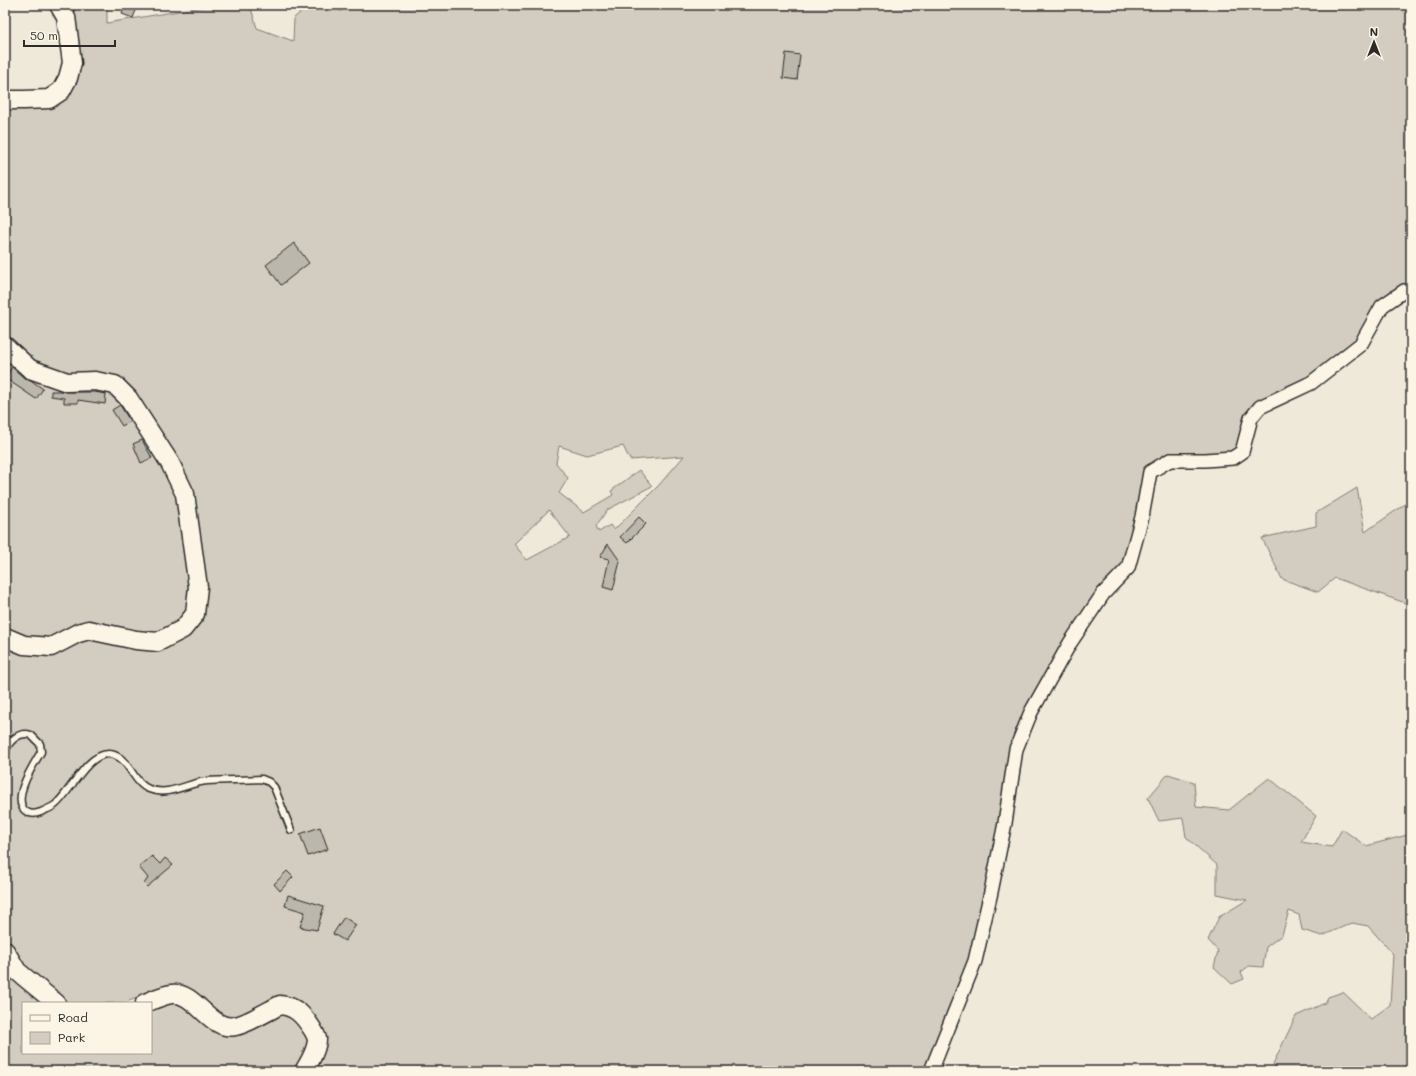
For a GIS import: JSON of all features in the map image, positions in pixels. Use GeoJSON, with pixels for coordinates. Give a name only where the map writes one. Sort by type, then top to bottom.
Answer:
{"type":"FeatureCollection","features":[{"type":"Feature","properties":{"kind":"street"},"geometry":{"type":"LineString","coordinates":[[5,100],[49,98],[61,91],[68,78],[72,63],[66,17],[58,5]]}},
{"type":"Feature","properties":{"kind":"street"},"geometry":{"type":"LineString","coordinates":[[930,1071],[975,961],[1005,823],[1016,749],[1031,712],[1070,643],[1103,594],[1128,568],[1142,517],[1150,472],[1170,460],[1233,458],[1242,452],[1251,418],[1260,407],[1311,384],[1361,344],[1382,306],[1404,291],[1411,292]]}},
{"type":"Feature","properties":{"kind":"street"},"geometry":{"type":"LineString","coordinates":[[5,346],[30,369],[67,382],[94,382],[115,385],[128,398],[170,463],[185,494],[198,587],[195,614],[183,629],[158,642],[136,640],[88,630],[78,632],[52,647],[24,645],[5,637]]}},
{"type":"Feature","properties":{"kind":"street"},"geometry":{"type":"LineString","coordinates":[[5,951],[17,971],[55,1002]]}},
{"type":"Feature","properties":{"kind":"street"},"geometry":{"type":"LineString","coordinates":[[148,1002],[172,994],[188,998],[214,1020],[225,1026],[235,1026],[280,1005],[294,1008],[302,1013],[317,1039],[312,1056],[304,1071]]}},
{"type":"Feature","properties":{"kind":"lane"},"geometry":{"type":"LineString","coordinates":[[5,752],[11,741],[23,735],[31,735],[35,737],[40,744],[41,752],[26,778],[22,794],[22,806],[30,814],[36,814],[55,805],[94,758],[108,754],[124,762],[134,776],[147,789],[161,793],[185,788],[195,783],[207,781],[262,779],[269,782],[274,787],[291,830]]}},
{"type":"Feature","properties":{"kind":"green space"},"geometry":{"type":"Polygon","coordinates":[[[67,5],[107,5],[107,23],[214,5],[250,5],[257,28],[293,41],[294,18],[309,5],[329,5],[341,11],[349,5],[1411,5],[1411,282],[1379,303],[1358,341],[1309,380],[1257,404],[1238,449],[1231,454],[1146,470],[1138,517],[1124,565],[1027,710],[971,959],[925,1071],[312,1071],[320,1057],[298,1002],[234,1019],[227,1019],[171,986],[126,1002],[68,1002],[23,966],[5,937],[5,760],[10,746],[20,739],[28,737],[31,738],[37,745],[38,752],[24,777],[18,801],[21,811],[29,817],[37,817],[57,807],[97,760],[109,757],[122,764],[132,778],[145,791],[161,796],[207,784],[262,782],[271,789],[289,832],[295,832],[277,786],[270,779],[206,778],[171,789],[160,789],[143,781],[126,760],[111,752],[94,755],[91,757],[52,804],[37,810],[28,809],[25,806],[25,791],[28,781],[32,772],[42,758],[45,749],[39,737],[31,732],[22,732],[17,734],[5,743],[5,644],[187,635],[192,492],[134,394],[68,375],[34,363],[5,337],[5,107],[67,96],[67,5]],[[559,446],[556,463],[568,478],[559,493],[584,512],[613,495],[611,491],[639,470],[652,486],[607,510],[596,526],[599,532],[610,525],[614,530],[659,485],[684,456],[630,460],[623,446],[587,455],[559,446]],[[549,510],[514,544],[527,560],[570,537],[549,510]]]}},
{"type":"Feature","properties":{"kind":"green space"},"geometry":{"type":"Polygon","coordinates":[[[5,356],[95,389],[112,392],[122,403],[147,439],[176,491],[191,586],[189,610],[178,624],[157,635],[50,640],[26,638],[5,629],[5,356]]]}},
{"type":"Feature","properties":{"kind":"green space"},"geometry":{"type":"Polygon","coordinates":[[[1357,488],[1365,532],[1411,500],[1411,605],[1335,578],[1318,592],[1282,579],[1262,538],[1316,526],[1316,513],[1357,488]]]}},
{"type":"Feature","properties":{"kind":"green space"},"geometry":{"type":"Polygon","coordinates":[[[1168,774],[1194,782],[1196,807],[1229,810],[1269,778],[1316,816],[1301,842],[1332,847],[1342,829],[1366,846],[1411,834],[1411,1071],[1280,1071],[1273,1064],[1296,1016],[1325,1003],[1328,997],[1343,992],[1371,1019],[1390,1005],[1393,954],[1368,926],[1352,923],[1322,936],[1302,930],[1299,915],[1289,911],[1282,935],[1266,947],[1263,967],[1249,966],[1241,972],[1244,979],[1232,984],[1214,967],[1218,951],[1208,940],[1219,917],[1247,900],[1217,894],[1217,865],[1186,837],[1183,818],[1159,821],[1148,798],[1168,774]]]}},
{"type":"Feature","properties":{"kind":"green space"},"geometry":{"type":"Polygon","coordinates":[[[5,966],[44,1002],[22,1002],[22,1054],[152,1054],[152,1009],[172,1002],[184,1004],[210,1027],[281,1013],[291,1015],[302,1027],[309,1040],[306,1053],[296,1071],[5,1071],[5,966]]]}},
{"type":"Feature","properties":{"kind":"building"},"geometry":{"type":"Polygon","coordinates":[[[125,5],[138,5],[133,18],[122,14],[125,5]]]}},
{"type":"Feature","properties":{"kind":"building"},"geometry":{"type":"Polygon","coordinates":[[[786,53],[800,55],[797,80],[783,78],[786,53]]]}},
{"type":"Feature","properties":{"kind":"building"},"geometry":{"type":"Polygon","coordinates":[[[294,243],[309,263],[281,285],[266,265],[294,243]]]}},
{"type":"Feature","properties":{"kind":"building"},"geometry":{"type":"Polygon","coordinates":[[[12,367],[23,377],[32,381],[43,389],[36,399],[5,378],[12,367]]]}},
{"type":"Feature","properties":{"kind":"building"},"geometry":{"type":"Polygon","coordinates":[[[51,391],[94,392],[106,394],[105,404],[78,400],[78,403],[64,403],[64,398],[51,396],[51,391]]]}},
{"type":"Feature","properties":{"kind":"building"},"geometry":{"type":"Polygon","coordinates":[[[120,405],[130,421],[122,426],[112,410],[120,405]]]}},
{"type":"Feature","properties":{"kind":"building"},"geometry":{"type":"Polygon","coordinates":[[[142,440],[152,458],[141,463],[133,444],[142,440]]]}},
{"type":"Feature","properties":{"kind":"building"},"geometry":{"type":"Polygon","coordinates":[[[639,517],[646,524],[627,543],[620,537],[639,517]]]}},
{"type":"Feature","properties":{"kind":"building"},"geometry":{"type":"Polygon","coordinates":[[[608,544],[620,561],[613,590],[603,587],[609,559],[600,557],[608,544]]]}},
{"type":"Feature","properties":{"kind":"building"},"geometry":{"type":"Polygon","coordinates":[[[320,827],[328,849],[308,856],[300,834],[320,827]]]}},
{"type":"Feature","properties":{"kind":"building"},"geometry":{"type":"Polygon","coordinates":[[[152,856],[160,864],[165,858],[173,865],[147,887],[144,884],[148,878],[139,867],[152,856]]]}},
{"type":"Feature","properties":{"kind":"building"},"geometry":{"type":"Polygon","coordinates":[[[287,871],[293,877],[280,891],[274,884],[287,871]]]}},
{"type":"Feature","properties":{"kind":"building"},"geometry":{"type":"Polygon","coordinates":[[[288,895],[324,906],[317,930],[300,927],[305,912],[285,906],[288,895]]]}},
{"type":"Feature","properties":{"kind":"building"},"geometry":{"type":"Polygon","coordinates":[[[344,917],[356,925],[345,941],[333,934],[344,917]]]}}]}
